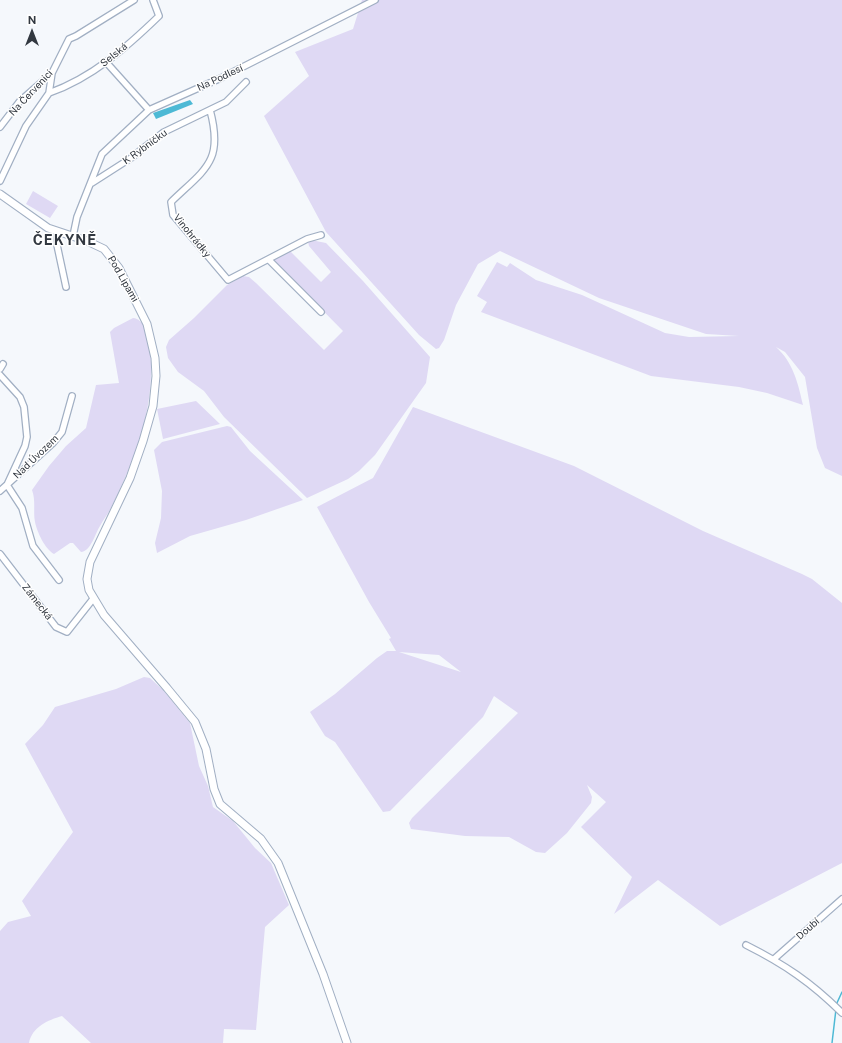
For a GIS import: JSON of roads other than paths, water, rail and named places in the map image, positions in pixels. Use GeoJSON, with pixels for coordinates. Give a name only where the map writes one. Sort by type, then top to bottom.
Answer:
{"type":"FeatureCollection","features":[{"type":"Feature","properties":{"kind":"main road","name":"Pod Lipami"},"geometry":{"type":"LineString","coordinates":[[0,194],[44,226],[99,246],[114,261],[145,318],[155,358],[154,396],[143,441],[126,489],[89,564],[87,583],[93,600]]}},
{"type":"Feature","properties":{"kind":"main road"},"geometry":{"type":"LineString","coordinates":[[93,600],[195,722],[206,749],[214,789],[220,804],[261,839],[278,863],[325,980],[347,1043]]}},
{"type":"Feature","properties":{"kind":"street","name":"Na Červenici"},"geometry":{"type":"LineString","coordinates":[[0,127],[20,101],[52,74],[69,39],[134,0]]}},
{"type":"Feature","properties":{"kind":"street","name":"Selská"},"geometry":{"type":"LineString","coordinates":[[49,93],[82,79],[106,62],[159,16],[153,0]]}},
{"type":"Feature","properties":{"kind":"street","name":"Na Podlesí"},"geometry":{"type":"LineString","coordinates":[[92,183],[102,154],[149,110],[221,78],[375,0]]}},
{"type":"Feature","properties":{"kind":"street"},"geometry":{"type":"LineString","coordinates":[[106,62],[149,110]]}},
{"type":"Feature","properties":{"kind":"street"},"geometry":{"type":"LineString","coordinates":[[0,181],[26,126],[49,93],[52,74]]}},
{"type":"Feature","properties":{"kind":"street","name":"K Rybníčku"},"geometry":{"type":"LineString","coordinates":[[92,183],[131,158],[164,132],[226,102],[246,82]]}},
{"type":"Feature","properties":{"kind":"street","name":"Vinohrádky"},"geometry":{"type":"LineString","coordinates":[[210,110],[215,129],[214,153],[205,170],[171,202],[173,215],[228,280],[307,239],[321,235]]}},
{"type":"Feature","properties":{"kind":"street"},"geometry":{"type":"LineString","coordinates":[[73,236],[77,217],[92,183]]}},
{"type":"Feature","properties":{"kind":"street"},"geometry":{"type":"LineString","coordinates":[[57,232],[57,245],[66,287]]}},
{"type":"Feature","properties":{"kind":"street"},"geometry":{"type":"LineString","coordinates":[[269,260],[321,312]]}},
{"type":"Feature","properties":{"kind":"street"},"geometry":{"type":"LineString","coordinates":[[0,375],[20,397],[24,407],[27,437],[25,446],[7,485],[22,508],[33,546],[59,580]]}},
{"type":"Feature","properties":{"kind":"street","name":"Nad Úvozem"},"geometry":{"type":"LineString","coordinates":[[0,491],[54,443],[62,432],[72,396]]}},
{"type":"Feature","properties":{"kind":"street","name":"Zámecká"},"geometry":{"type":"LineString","coordinates":[[0,554],[56,627],[67,632],[93,600]]}},
{"type":"Feature","properties":{"kind":"street","name":"Doubí"},"geometry":{"type":"LineString","coordinates":[[774,959],[842,899]]}},
{"type":"Feature","properties":{"kind":"street"},"geometry":{"type":"LineString","coordinates":[[746,945],[787,967],[825,996],[842,1013]]}},
{"type":"Feature","properties":{"kind":"water"},"geometry":{"type":"Polygon","coordinates":[[[190,100],[193,104],[156,119],[153,113],[190,100]]]}},
{"type":"Feature","properties":{"kind":"waterway"},"geometry":{"type":"LineString","coordinates":[[836,1005],[842,992]]}},
{"type":"Feature","properties":{"kind":"waterway"},"geometry":{"type":"LineString","coordinates":[[832,1043],[836,1009]]}},
{"type":"Feature","properties":{"kind":"district","name":"ČEKYNĚ"},"geometry":{"type":"Point","coordinates":[65,241]}}]}
